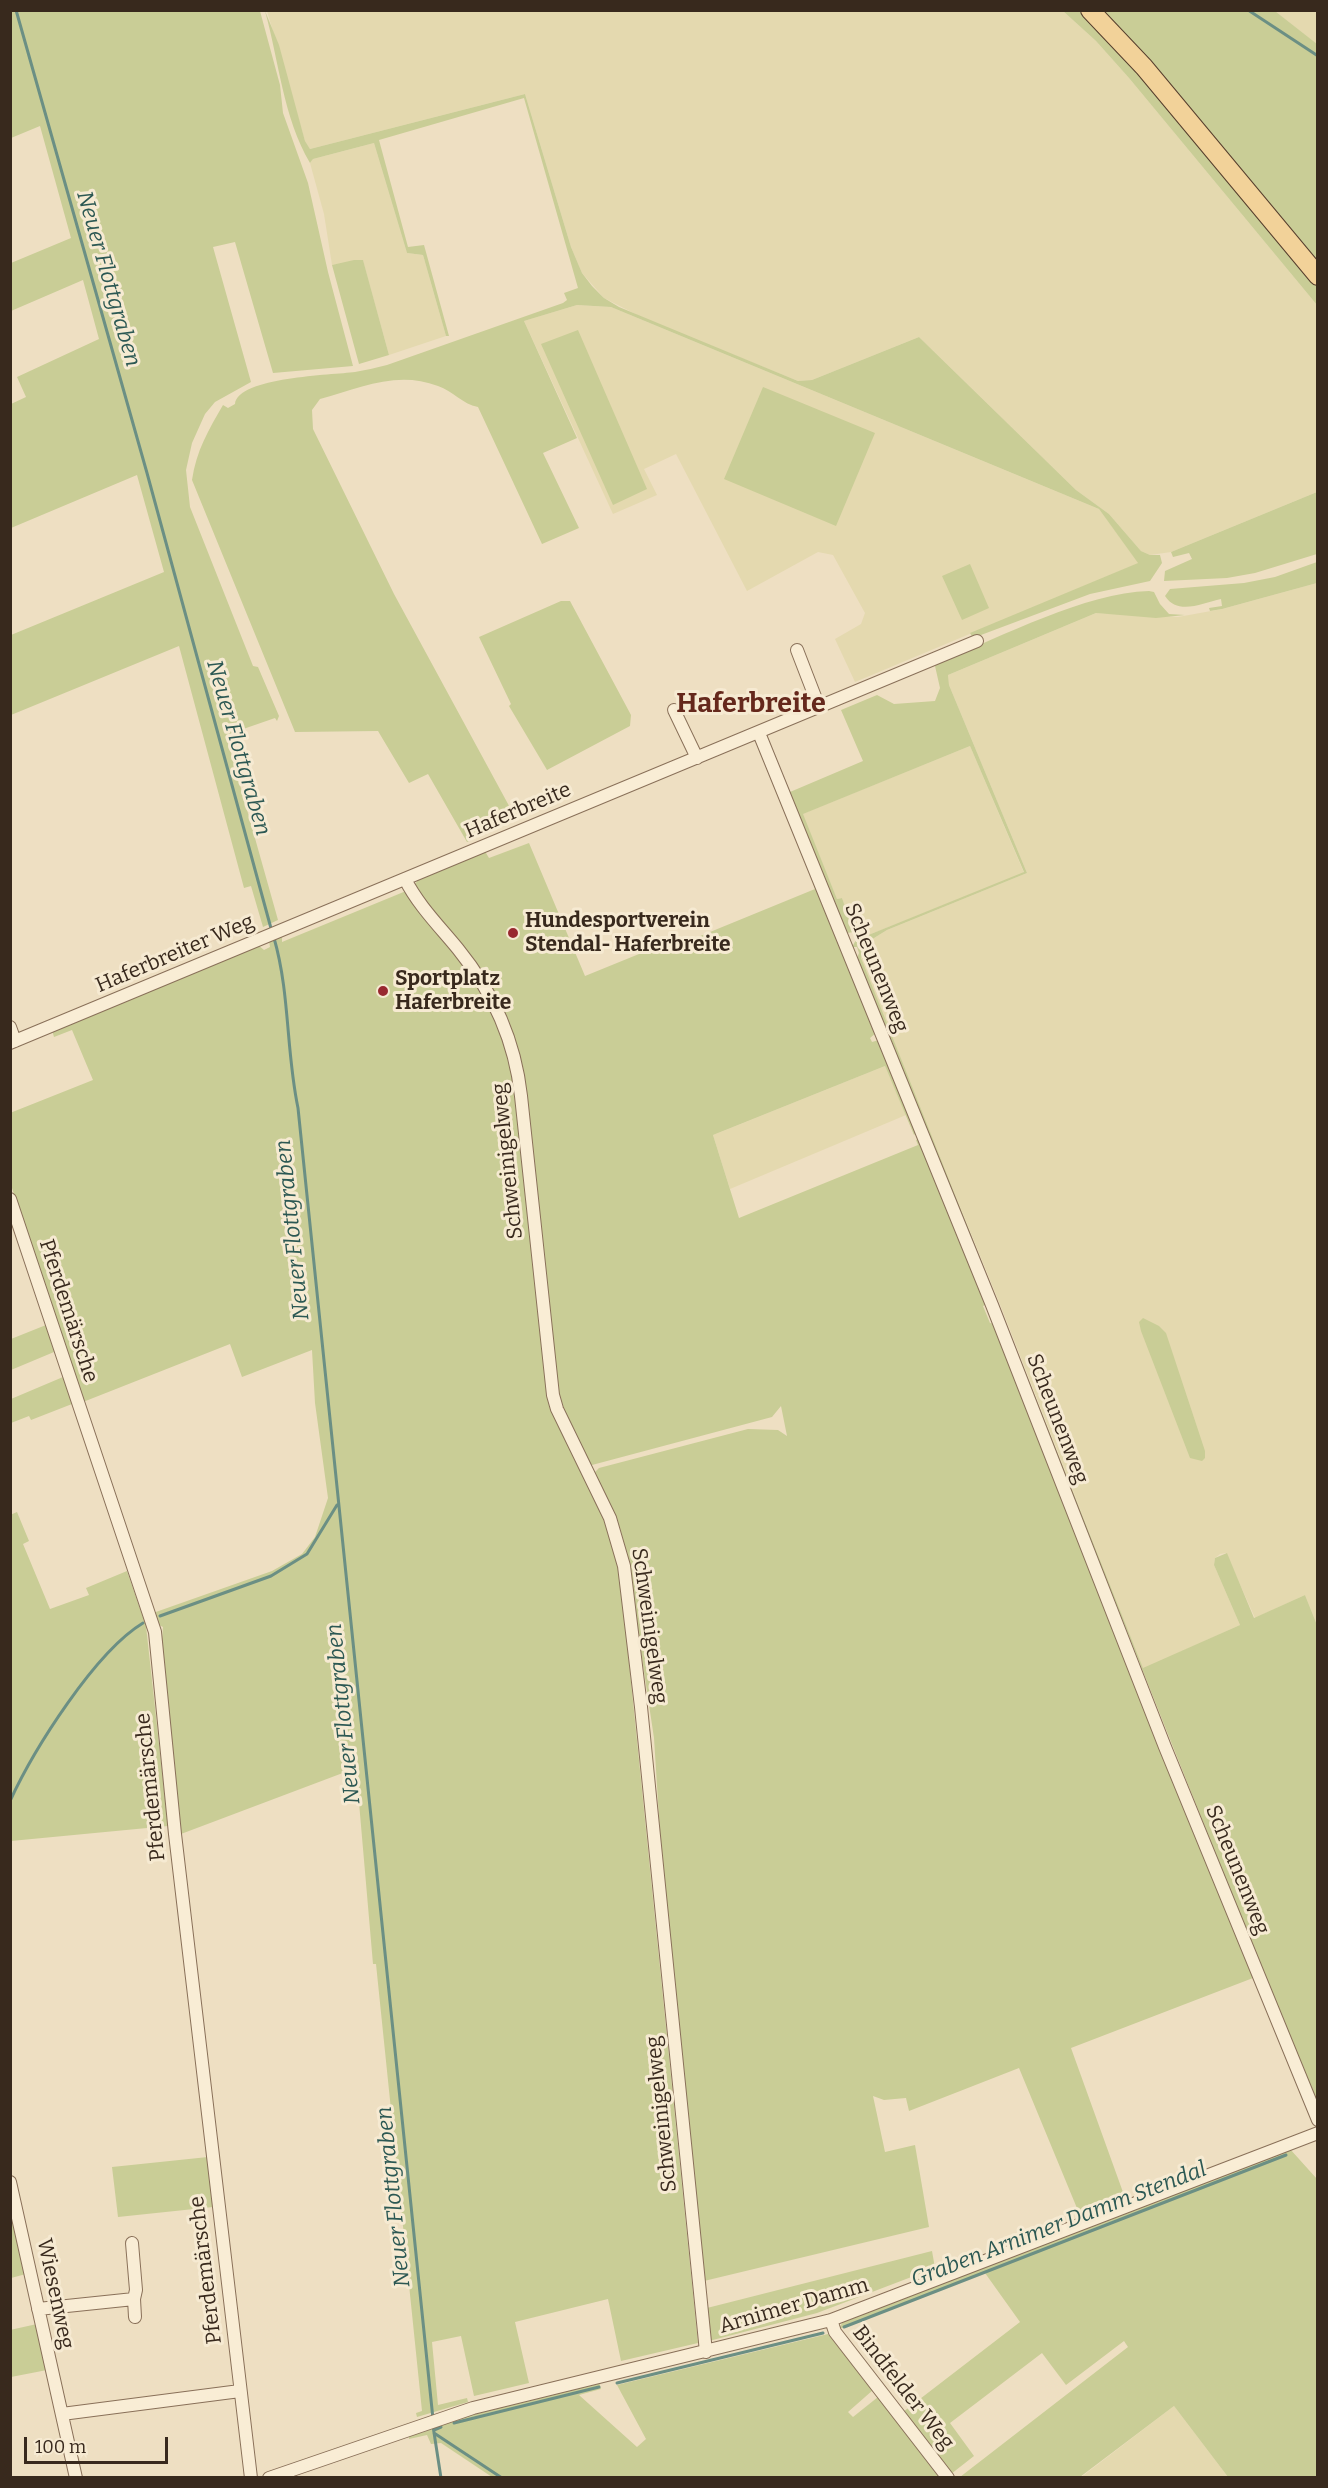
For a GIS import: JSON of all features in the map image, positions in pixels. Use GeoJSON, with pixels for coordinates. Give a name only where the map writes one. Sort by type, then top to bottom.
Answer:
{"type":"FeatureCollection","features":[{"type":"Feature","properties":{"kind":"main road"},"geometry":{"type":"LineString","coordinates":[[1090,10],[1144,67],[1317,276]]}},
{"type":"Feature","properties":{"kind":"street","name":"Haferbreite"},"geometry":{"type":"LineString","coordinates":[[353,900],[977,641]]}},
{"type":"Feature","properties":{"kind":"street"},"geometry":{"type":"LineString","coordinates":[[797,650],[819,707]]}},
{"type":"Feature","properties":{"kind":"street"},"geometry":{"type":"LineString","coordinates":[[674,710],[697,758]]}},
{"type":"Feature","properties":{"kind":"street","name":"Scheunenweg"},"geometry":{"type":"LineString","coordinates":[[759,733],[992,1305],[1165,1747],[1317,2120]]}},
{"type":"Feature","properties":{"kind":"street","name":"Schweinigelweg"},"geometry":{"type":"LineString","coordinates":[[405,879],[419,902],[486,987],[514,1056],[520,1089],[553,1395],[557,1409],[610,1518],[624,1566],[646,1752],[706,2352]]}},
{"type":"Feature","properties":{"kind":"street","name":"Haferbreiter Weg"},"geometry":{"type":"LineString","coordinates":[[13,1042],[353,900]]}},
{"type":"Feature","properties":{"kind":"street"},"geometry":{"type":"LineString","coordinates":[[10,1027],[13,1042]]}},
{"type":"Feature","properties":{"kind":"street","name":"Pferdemärsche"},"geometry":{"type":"LineString","coordinates":[[10,1199],[155,1632],[177,1846],[251,2478]]}},
{"type":"Feature","properties":{"kind":"street","name":"Arnimer Damm"},"geometry":{"type":"LineString","coordinates":[[269,2478],[332,2458],[442,2417],[831,2320],[1317,2133]]}},
{"type":"Feature","properties":{"kind":"street","name":"Wiesenweg"},"geometry":{"type":"LineString","coordinates":[[10,2182],[76,2478]]}},
{"type":"Feature","properties":{"kind":"street"},"geometry":{"type":"LineString","coordinates":[[132,2243],[136,2290],[135,2317]]}},
{"type":"Feature","properties":{"kind":"street"},"geometry":{"type":"LineString","coordinates":[[38,2309],[134,2299]]}},
{"type":"Feature","properties":{"kind":"street","name":"Bindfelder Weg"},"geometry":{"type":"LineString","coordinates":[[831,2320],[835,2332],[948,2478]]}},
{"type":"Feature","properties":{"kind":"street"},"geometry":{"type":"LineString","coordinates":[[62,2414],[240,2391]]}},
{"type":"Feature","properties":{"kind":"shaded area"},"geometry":{"type":"Polygon","coordinates":[[[267,11],[1063,11],[1096,41],[1129,78],[1317,305],[1317,492],[1171,552],[1150,555],[1141,551],[1109,514],[1076,490],[919,337],[812,380],[798,381],[645,319],[604,298],[582,273],[571,247],[525,94],[310,149],[305,141],[267,11]]]}},
{"type":"Feature","properties":{"kind":"shaded area"},"geometry":{"type":"Polygon","coordinates":[[[1275,11],[1317,11],[1317,44],[1314,42],[1275,11]]]}},
{"type":"Feature","properties":{"kind":"shaded area"},"geometry":{"type":"Polygon","coordinates":[[[374,143],[407,253],[423,255],[446,336],[389,355],[363,261],[332,265],[324,214],[310,163],[313,159],[374,143]]]}},
{"type":"Feature","properties":{"kind":"shaded area"},"geometry":{"type":"Polygon","coordinates":[[[577,305],[611,307],[1099,509],[1139,563],[855,682],[835,639],[861,624],[865,613],[833,555],[818,552],[747,591],[676,454],[644,469],[657,495],[613,514],[524,321],[577,305]]]}},
{"type":"Feature","properties":{"kind":"shaded area"},"geometry":{"type":"Polygon","coordinates":[[[1317,583],[1317,1625],[1305,1595],[1255,1618],[1226,1553],[1220,1554],[1215,1558],[1214,1565],[1240,1625],[1143,1669],[1001,1307],[862,967],[861,953],[866,943],[887,930],[1027,873],[949,685],[948,675],[1096,613],[1178,617],[1222,609],[1317,583]]]}},
{"type":"Feature","properties":{"kind":"shaded area"},"geometry":{"type":"Polygon","coordinates":[[[970,746],[1024,873],[856,940],[842,898],[837,899],[802,814],[970,746]]]}},
{"type":"Feature","properties":{"kind":"shaded area"},"geometry":{"type":"Polygon","coordinates":[[[885,1066],[906,1115],[730,1189],[713,1135],[885,1066]]]}},
{"type":"Feature","properties":{"kind":"shaded area"},"geometry":{"type":"Polygon","coordinates":[[[1174,2406],[1228,2477],[1080,2478],[1174,2406]]]}},
{"type":"Feature","properties":{"kind":"green space"},"geometry":{"type":"Polygon","coordinates":[[[11,10],[260,11],[280,85],[283,113],[308,183],[328,272],[353,366],[273,373],[235,242],[213,247],[251,382],[215,402],[205,414],[192,443],[186,470],[190,507],[253,666],[258,667],[279,716],[277,721],[275,718],[226,735],[278,920],[263,927],[251,886],[244,888],[179,646],[11,715],[11,635],[164,572],[137,475],[11,528],[11,404],[26,397],[17,377],[99,339],[83,280],[11,311],[11,263],[71,238],[40,126],[11,138],[11,10]]]}},
{"type":"Feature","properties":{"kind":"green space"},"geometry":{"type":"Polygon","coordinates":[[[265,11],[279,45],[305,141],[310,149],[525,94],[571,247],[582,273],[604,298],[619,307],[798,381],[812,380],[919,337],[1076,490],[1109,514],[1141,551],[1150,555],[1160,555],[1162,563],[1150,581],[1090,594],[973,638],[970,633],[1138,563],[1099,509],[611,307],[577,305],[524,321],[577,438],[543,453],[579,528],[542,544],[478,407],[438,386],[408,380],[379,382],[320,399],[312,410],[313,429],[394,594],[514,815],[514,820],[467,842],[428,774],[409,783],[378,731],[295,732],[192,480],[194,469],[204,441],[223,405],[228,408],[235,404],[240,395],[252,388],[288,379],[355,372],[387,365],[563,303],[567,300],[564,293],[578,288],[524,98],[379,140],[408,247],[424,245],[449,336],[446,336],[423,255],[407,253],[374,143],[313,159],[310,163],[288,108],[265,11]]]}},
{"type":"Feature","properties":{"kind":"green space"},"geometry":{"type":"Polygon","coordinates":[[[1063,11],[1081,11],[1145,76],[1317,285],[1317,305],[1129,78],[1096,41],[1063,11]]]}},
{"type":"Feature","properties":{"kind":"green space"},"geometry":{"type":"Polygon","coordinates":[[[1099,11],[1275,11],[1317,44],[1317,267],[1099,11]]]}},
{"type":"Feature","properties":{"kind":"green space"},"geometry":{"type":"Polygon","coordinates":[[[363,260],[389,355],[359,364],[332,265],[363,260]]]}},
{"type":"Feature","properties":{"kind":"green space"},"geometry":{"type":"Polygon","coordinates":[[[578,330],[647,489],[613,505],[541,344],[578,330]]]}},
{"type":"Feature","properties":{"kind":"green space"},"geometry":{"type":"Polygon","coordinates":[[[763,387],[875,433],[836,526],[724,479],[763,387]]]}},
{"type":"Feature","properties":{"kind":"green space"},"geometry":{"type":"Polygon","coordinates":[[[1317,492],[1317,554],[1255,573],[1227,578],[1164,581],[1165,571],[1192,559],[1189,553],[1173,557],[1171,552],[1317,492]]]}},
{"type":"Feature","properties":{"kind":"green space"},"geometry":{"type":"Polygon","coordinates":[[[1317,562],[1317,583],[1222,609],[1210,611],[1209,608],[1222,606],[1221,599],[1183,607],[1170,602],[1165,596],[1170,589],[1244,583],[1275,577],[1317,562]]]}},
{"type":"Feature","properties":{"kind":"green space"},"geometry":{"type":"Polygon","coordinates":[[[970,564],[989,608],[962,620],[942,576],[970,564]]]}},
{"type":"Feature","properties":{"kind":"green space"},"geometry":{"type":"Polygon","coordinates":[[[1154,592],[1160,604],[1169,614],[1185,615],[1156,618],[1096,613],[948,675],[949,685],[1027,873],[887,930],[866,943],[861,958],[1143,1668],[1240,1625],[1214,1565],[1215,1558],[1227,1553],[1254,1618],[1305,1595],[1317,1625],[1317,2108],[922,1117],[919,1116],[857,958],[859,953],[857,947],[852,947],[856,940],[1024,872],[970,746],[803,814],[837,899],[842,898],[854,932],[847,933],[790,792],[863,761],[841,710],[877,695],[894,704],[935,701],[940,688],[935,666],[942,661],[1071,607],[1098,599],[1154,592]]]}},
{"type":"Feature","properties":{"kind":"green space"},"geometry":{"type":"Polygon","coordinates":[[[561,601],[570,601],[631,715],[630,726],[547,770],[509,706],[511,704],[479,637],[561,601]]]}},
{"type":"Feature","properties":{"kind":"green space"},"geometry":{"type":"Polygon","coordinates":[[[529,843],[585,976],[639,954],[666,938],[671,948],[815,889],[812,880],[815,879],[877,1032],[870,1038],[872,1042],[879,1040],[918,1131],[914,1135],[885,1066],[713,1135],[739,1218],[918,1145],[916,1140],[918,1139],[987,1304],[983,1306],[990,1323],[995,1324],[1253,1978],[1071,2048],[1124,2195],[1079,2213],[1019,2068],[909,2111],[906,2098],[884,2100],[873,2096],[885,2152],[915,2145],[929,2227],[704,2281],[661,1849],[654,1738],[626,1552],[620,1528],[594,1473],[599,1468],[748,1429],[778,1430],[787,1436],[781,1406],[772,1417],[592,1465],[588,1463],[559,1406],[536,1216],[503,1017],[416,889],[415,884],[421,876],[479,852],[486,853],[489,858],[529,843]]]}},
{"type":"Feature","properties":{"kind":"green space"},"geometry":{"type":"Polygon","coordinates":[[[406,891],[486,995],[514,1063],[549,1391],[610,1527],[620,1573],[698,2343],[621,2361],[608,2299],[515,2322],[529,2383],[474,2396],[461,2336],[432,2342],[438,2405],[467,2398],[468,2402],[417,2417],[416,2413],[422,2411],[376,1964],[373,1964],[356,1768],[181,1834],[162,1641],[163,1627],[157,1624],[153,1613],[272,1571],[302,1554],[315,1537],[328,1498],[315,1403],[312,1350],[242,1377],[230,1344],[83,1402],[11,1185],[10,1113],[93,1080],[72,1030],[54,1037],[52,1030],[258,945],[264,950],[270,947],[269,941],[282,937],[282,942],[406,891]]]}},
{"type":"Feature","properties":{"kind":"green space"},"geometry":{"type":"Polygon","coordinates":[[[1143,1318],[1159,1326],[1166,1333],[1205,1451],[1205,1458],[1202,1461],[1190,1458],[1141,1331],[1139,1322],[1143,1318]]]}},
{"type":"Feature","properties":{"kind":"green space"},"geometry":{"type":"Polygon","coordinates":[[[46,1325],[54,1352],[11,1370],[11,1339],[46,1325]]]}},
{"type":"Feature","properties":{"kind":"green space"},"geometry":{"type":"Polygon","coordinates":[[[63,1377],[72,1404],[31,1420],[29,1416],[11,1423],[11,1399],[63,1377]]]}},
{"type":"Feature","properties":{"kind":"green space"},"geometry":{"type":"Polygon","coordinates":[[[17,1512],[29,1541],[23,1544],[50,1609],[89,1595],[86,1588],[127,1571],[146,1626],[168,1826],[11,1841],[10,1515],[17,1512]]]}},
{"type":"Feature","properties":{"kind":"green space"},"geometry":{"type":"Polygon","coordinates":[[[1290,2149],[1317,2179],[1317,2477],[1228,2477],[1174,2406],[1080,2477],[960,2477],[1128,2347],[1124,2341],[1066,2385],[1042,2353],[950,2423],[974,2456],[951,2474],[903,2412],[1020,2322],[985,2273],[839,2329],[843,2321],[1290,2149]]]}},
{"type":"Feature","properties":{"kind":"green space"},"geometry":{"type":"Polygon","coordinates":[[[208,2157],[213,2207],[118,2217],[112,2167],[208,2157]]]}},
{"type":"Feature","properties":{"kind":"green space"},"geometry":{"type":"Polygon","coordinates":[[[10,2216],[13,2216],[26,2274],[11,2278],[10,2216]]]}},
{"type":"Feature","properties":{"kind":"green space"},"geometry":{"type":"Polygon","coordinates":[[[932,2251],[935,2268],[817,2313],[709,2341],[707,2308],[932,2251]]]}},
{"type":"Feature","properties":{"kind":"green space"},"geometry":{"type":"Polygon","coordinates":[[[37,2324],[47,2370],[11,2377],[10,2330],[37,2324]]]}},
{"type":"Feature","properties":{"kind":"green space"},"geometry":{"type":"Polygon","coordinates":[[[828,2334],[873,2390],[848,2412],[853,2417],[878,2397],[940,2477],[492,2477],[441,2443],[431,2444],[427,2435],[409,2439],[409,2436],[419,2430],[421,2433],[445,2424],[445,2421],[599,2382],[601,2389],[579,2395],[637,2447],[646,2439],[617,2385],[828,2334]]]}},
{"type":"Feature","properties":{"kind":"waterway","name":"Neuer Flottgraben"},"geometry":{"type":"LineString","coordinates":[[16,10],[147,473],[272,932]]}},
{"type":"Feature","properties":{"kind":"waterway"},"geometry":{"type":"LineString","coordinates":[[1248,10],[1318,56]]}},
{"type":"Feature","properties":{"kind":"waterway","name":"Neuer Flottgraben"},"geometry":{"type":"LineString","coordinates":[[274,938],[283,980],[291,1066],[298,1108],[433,2419]]}},
{"type":"Feature","properties":{"kind":"waterway"},"geometry":{"type":"LineString","coordinates":[[160,1616],[271,1576],[307,1554],[337,1505]]}},
{"type":"Feature","properties":{"kind":"waterway"},"geometry":{"type":"LineString","coordinates":[[10,1801],[50,1729],[86,1678],[124,1637],[143,1623]]}},
{"type":"Feature","properties":{"kind":"waterway","name":"Graben Arnimer Damm Stendal"},"geometry":{"type":"LineString","coordinates":[[844,2327],[1286,2155]]}},
{"type":"Feature","properties":{"kind":"waterway","name":"Graben Arnimer Damm Stendal"},"geometry":{"type":"LineString","coordinates":[[617,2383],[823,2333]]}},
{"type":"Feature","properties":{"kind":"waterway","name":"Graben Arnimer Damm Stendal"},"geometry":{"type":"LineString","coordinates":[[454,2423],[599,2387]]}},
{"type":"Feature","properties":{"kind":"waterway","name":"Neuer Flottgraben"},"geometry":{"type":"LineString","coordinates":[[433,2426],[441,2478]]}},
{"type":"Feature","properties":{"kind":"waterway","name":"Neuer Flottgraben"},"geometry":{"type":"LineString","coordinates":[[434,2430],[441,2427]]}},
{"type":"Feature","properties":{"kind":"waterway"},"geometry":{"type":"LineString","coordinates":[[434,2433],[502,2478]]}},
{"type":"Feature","properties":{"kind":"place","name":"Hundesportverein Stendal- Haferbreite"},"geometry":{"type":"Point","coordinates":[513,933]}},
{"type":"Feature","properties":{"kind":"place","name":"Sportplatz Haferbreite"},"geometry":{"type":"Point","coordinates":[383,991]}},
{"type":"Feature","properties":{"kind":"district","name":"Haferbreite"},"geometry":{"type":"Point","coordinates":[751,704]}}]}
